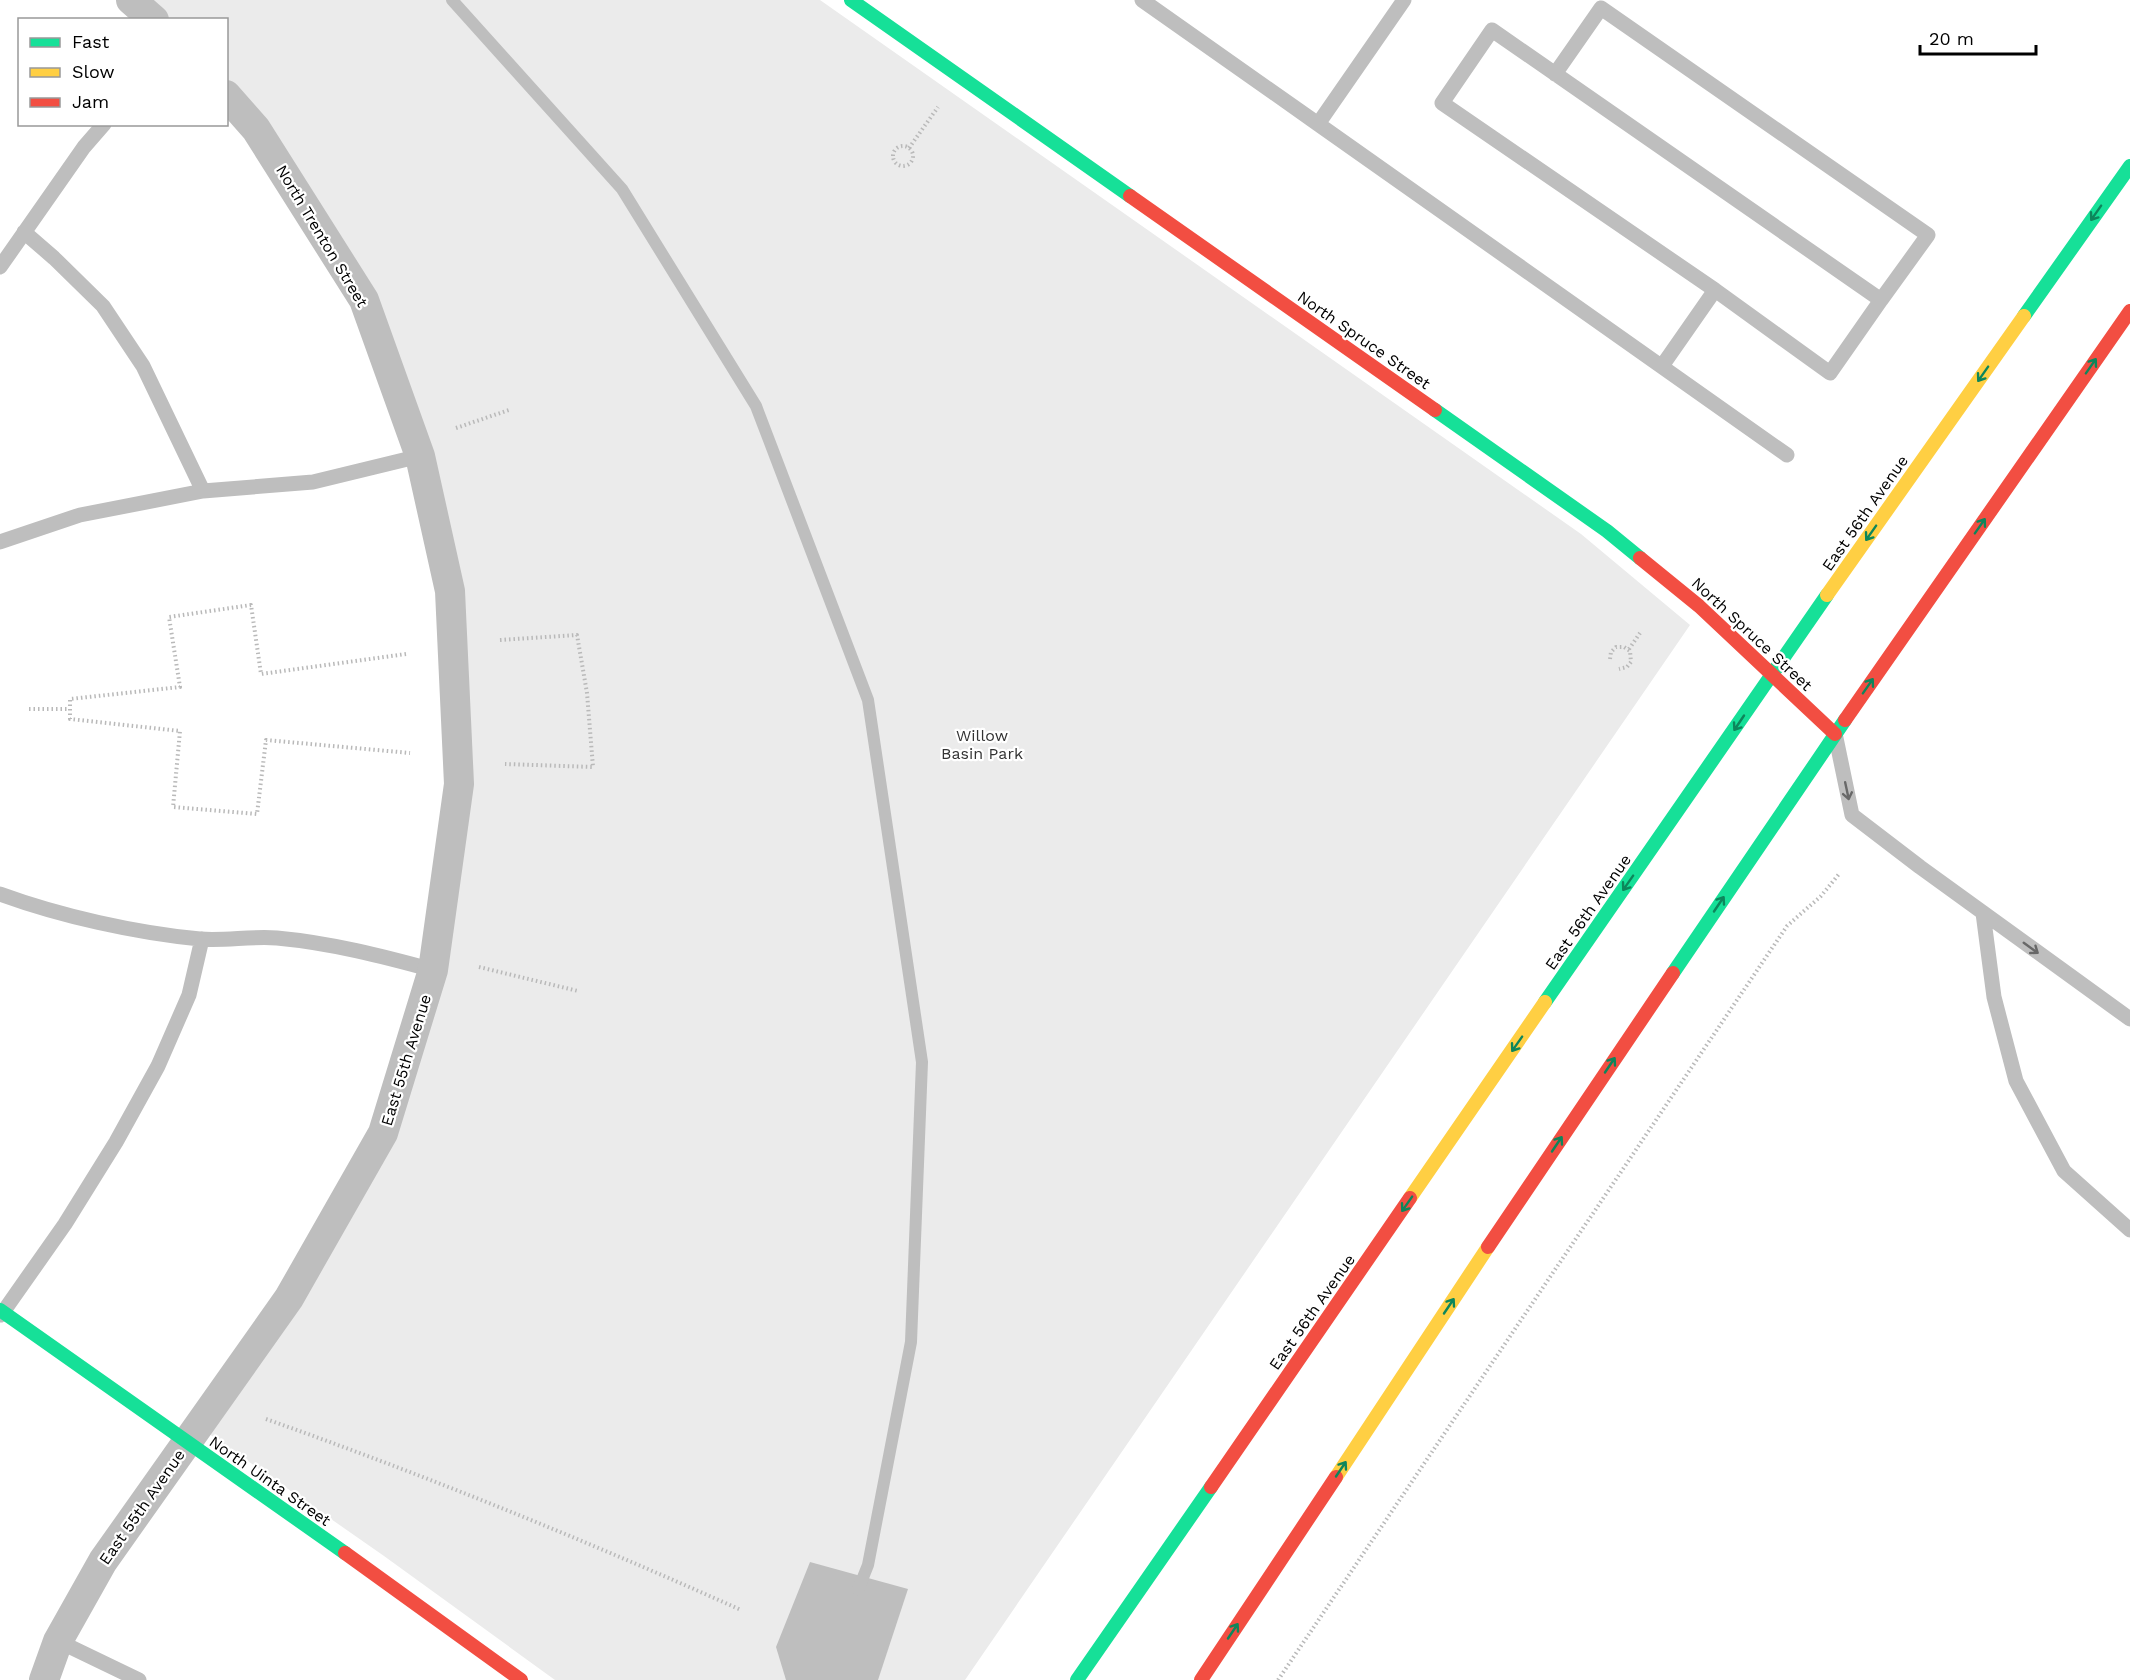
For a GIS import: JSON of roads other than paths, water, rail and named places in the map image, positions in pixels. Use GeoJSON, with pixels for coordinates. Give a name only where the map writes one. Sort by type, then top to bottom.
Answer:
{"type":"FeatureCollection","features":[{"type":"Feature","properties":{"kind":"main road","name":"North Spruce Street"},"geometry":{"type":"LineString","coordinates":[[851,0],[1607,531],[1699,606],[1835,734]]}},
{"type":"Feature","properties":{"kind":"main road","name":"East 56th Avenue"},"geometry":{"type":"LineString","coordinates":[[1077,1680],[1772,674],[2130,165]]}},
{"type":"Feature","properties":{"kind":"main road"},"geometry":{"type":"LineString","coordinates":[[1201,1680],[1577,1114],[1835,734],[2130,311]]}},
{"type":"Feature","properties":{"kind":"main road","name":"North Uinta Street"},"geometry":{"type":"LineString","coordinates":[[1,1313],[521,1680]]}},
{"type":"Feature","properties":{"kind":"street"},"geometry":{"type":"LineString","coordinates":[[130,0],[152,18]]}},
{"type":"Feature","properties":{"kind":"street","name":"North Trenton Street"},"geometry":{"type":"LineString","coordinates":[[228,97],[256,129],[364,300],[420,456]]}},
{"type":"Feature","properties":{"kind":"street","name":"East 55th Avenue"},"geometry":{"type":"LineString","coordinates":[[44,1680],[58,1641],[103,1561],[289,1298],[383,1133],[433,970],[459,784],[450,591],[420,456]]}},
{"type":"Feature","properties":{"kind":"lane"},"geometry":{"type":"LineString","coordinates":[[1142,0],[1787,454]]}},
{"type":"Feature","properties":{"kind":"lane"},"geometry":{"type":"LineString","coordinates":[[1318,124],[1404,0]]}},
{"type":"Feature","properties":{"kind":"lane"},"geometry":{"type":"LineString","coordinates":[[1555,74],[1601,8],[1928,236],[1830,373],[1715,290],[1442,103],[1492,30],[1555,74],[1881,300]]}},
{"type":"Feature","properties":{"kind":"lane"},"geometry":{"type":"LineString","coordinates":[[0,267],[84,147],[102,126]]}},
{"type":"Feature","properties":{"kind":"lane"},"geometry":{"type":"LineString","coordinates":[[24,232],[104,306],[143,366],[203,492]]}},
{"type":"Feature","properties":{"kind":"lane"},"geometry":{"type":"LineString","coordinates":[[1662,366],[1715,290]]}},
{"type":"Feature","properties":{"kind":"lane"},"geometry":{"type":"LineString","coordinates":[[0,542],[80,516],[203,492],[313,483],[420,456]]}},
{"type":"Feature","properties":{"kind":"lane"},"geometry":{"type":"LineString","coordinates":[[1835,734],[1852,815],[2130,1019]]}},
{"type":"Feature","properties":{"kind":"lane"},"geometry":{"type":"LineString","coordinates":[[0,894],[33,906],[146,933],[202,939],[276,938],[357,949],[433,970]]}},
{"type":"Feature","properties":{"kind":"lane"},"geometry":{"type":"LineString","coordinates":[[1983,913],[1994,997],[2016,1080],[2064,1171],[2130,1230]]}},
{"type":"Feature","properties":{"kind":"lane"},"geometry":{"type":"LineString","coordinates":[[1,1313],[71,1215],[116,1142],[158,1066],[189,995],[202,939]]}},
{"type":"Feature","properties":{"kind":"lane"},"geometry":{"type":"LineString","coordinates":[[58,1641],[139,1680]]}},
{"type":"Feature","properties":{"kind":"waterway"},"geometry":{"type":"LineString","coordinates":[[452,0],[622,189],[756,406],[868,700],[922,1062],[911,1342],[868,1565],[858,1590]]}},
{"type":"Feature","properties":{"kind":"park label","name":"Willow Basin Park"},"geometry":{"type":"Point","coordinates":[982,744]}}]}
